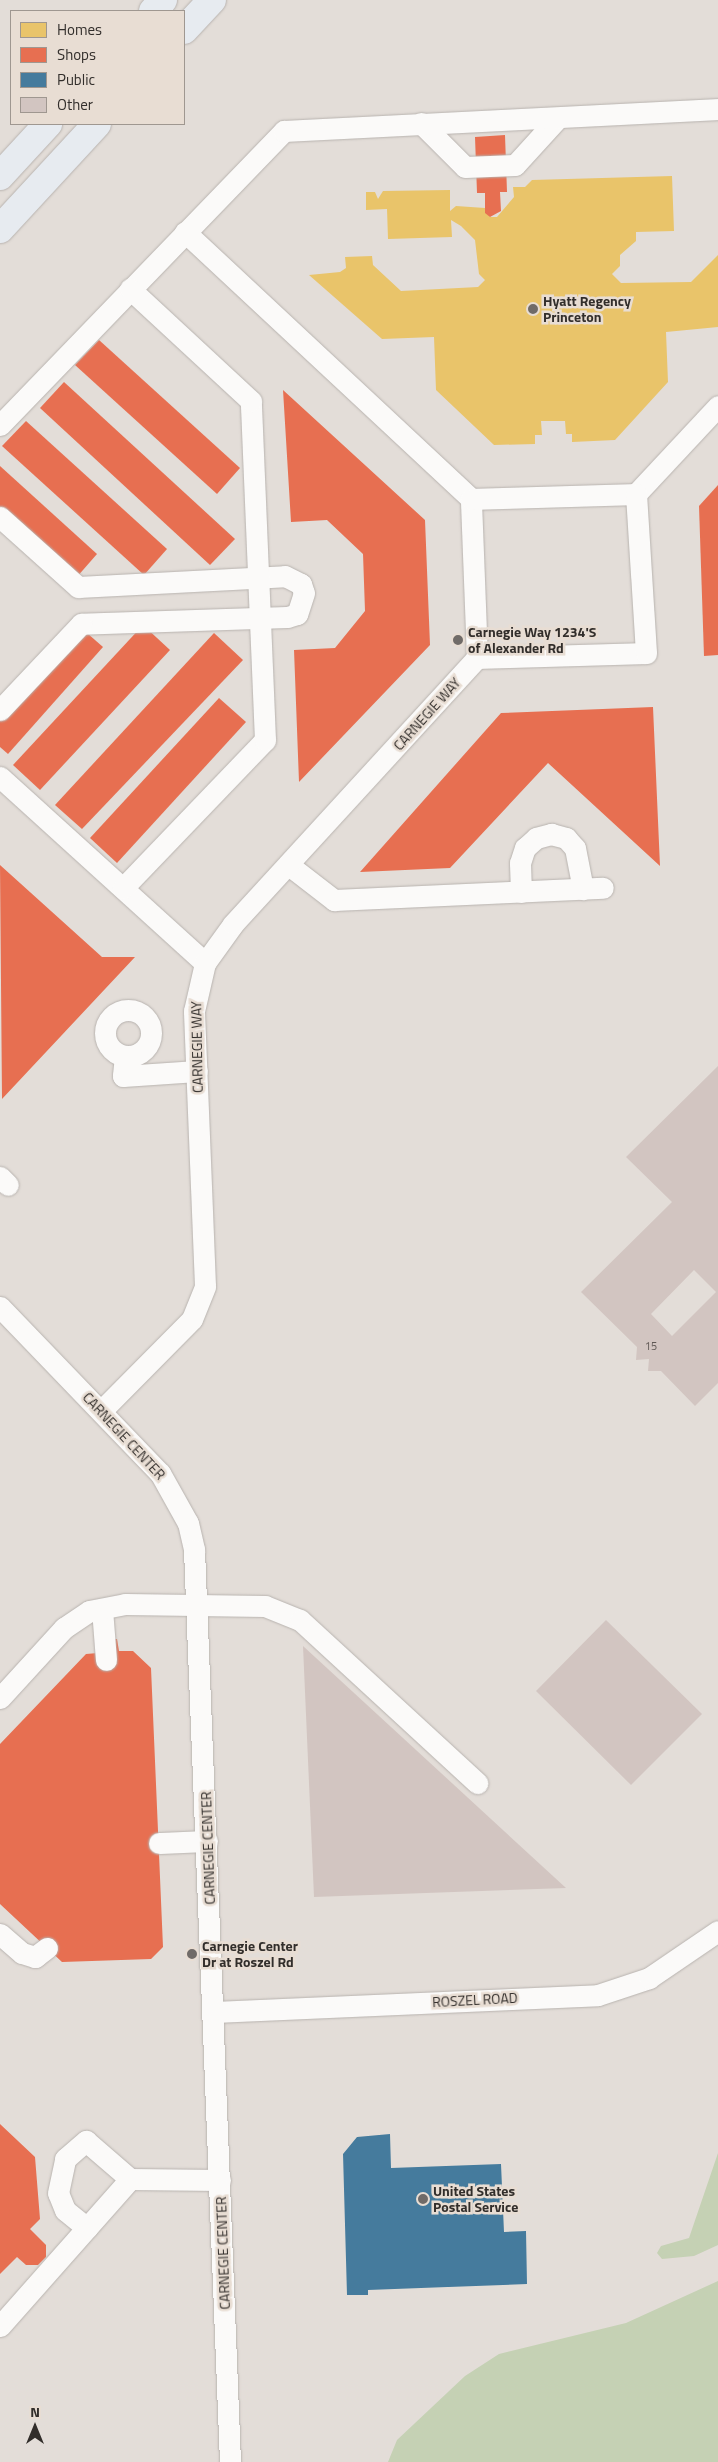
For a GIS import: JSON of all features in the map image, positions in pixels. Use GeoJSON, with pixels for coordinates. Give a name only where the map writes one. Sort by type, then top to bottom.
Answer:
{"type":"FeatureCollection","features":[{"type":"Feature","properties":{"kind":"highway"},"geometry":{"type":"LineString","coordinates":[[154,10],[163,0]]}},
{"type":"Feature","properties":{"kind":"highway"},"geometry":{"type":"LineString","coordinates":[[185,29],[212,0]]}},
{"type":"Feature","properties":{"kind":"highway"},"geometry":{"type":"LineString","coordinates":[[0,176],[47,125]]}},
{"type":"Feature","properties":{"kind":"highway"},"geometry":{"type":"LineString","coordinates":[[0,229],[97,125]]}},
{"type":"Feature","properties":{"kind":"street"},"geometry":{"type":"LineString","coordinates":[[0,425],[284,131],[556,120],[718,109]]}},
{"type":"Feature","properties":{"kind":"street"},"geometry":{"type":"LineString","coordinates":[[421,124],[465,167],[515,165],[556,120]]}},
{"type":"Feature","properties":{"kind":"street"},"geometry":{"type":"LineString","coordinates":[[185,232],[471,499],[636,494],[718,406]]}},
{"type":"Feature","properties":{"kind":"street"},"geometry":{"type":"LineString","coordinates":[[122,888],[265,740],[252,401],[130,289]]}},
{"type":"Feature","properties":{"kind":"street"},"geometry":{"type":"LineString","coordinates":[[471,499],[477,658],[646,653],[636,494]]}},
{"type":"Feature","properties":{"kind":"street"},"geometry":{"type":"LineString","coordinates":[[0,517],[78,587],[293,578],[304,593],[297,614],[260,619],[81,624],[0,710]]}},
{"type":"Feature","properties":{"kind":"street","name":"CARNEGIE WAY"},"geometry":{"type":"LineString","coordinates":[[101,1411],[192,1319],[201,1302],[206,1273],[194,1011],[206,963],[233,924],[290,866],[477,658]]}},
{"type":"Feature","properties":{"kind":"street"},"geometry":{"type":"LineString","coordinates":[[0,777],[206,963]]}},
{"type":"Feature","properties":{"kind":"street"},"geometry":{"type":"LineString","coordinates":[[290,866],[334,900],[521,892],[593,888],[575,848],[566,838],[551,834],[536,838],[525,848],[520,863],[521,892]]}},
{"type":"Feature","properties":{"kind":"street"},"geometry":{"type":"LineString","coordinates":[[125,1056],[122,1076],[197,1071]]}},
{"type":"Feature","properties":{"kind":"street","name":"CARNEGIE CENTER"},"geometry":{"type":"LineString","coordinates":[[0,1307],[160,1473],[176,1497],[194,1550],[198,1605],[230,2462]]}},
{"type":"Feature","properties":{"kind":"street"},"geometry":{"type":"LineString","coordinates":[[0,1698],[64,1628],[89,1611],[125,1604],[265,1606],[300,1620],[477,1783]]}},
{"type":"Feature","properties":{"kind":"street"},"geometry":{"type":"LineString","coordinates":[[102,1609],[106,1660]]}},
{"type":"Feature","properties":{"kind":"street"},"geometry":{"type":"LineString","coordinates":[[158,1843],[207,1841]]}},
{"type":"Feature","properties":{"kind":"street","name":"ROSZEL ROAD"},"geometry":{"type":"LineString","coordinates":[[214,2012],[598,1995],[649,1978],[718,1931]]}},
{"type":"Feature","properties":{"kind":"street"},"geometry":{"type":"LineString","coordinates":[[0,1934],[22,1953],[35,1957],[47,1948]]}},
{"type":"Feature","properties":{"kind":"street"},"geometry":{"type":"LineString","coordinates":[[86,2228],[65,2210],[58,2193],[65,2160],[86,2141],[130,2179],[220,2180]]}},
{"type":"Feature","properties":{"kind":"street"},"geometry":{"type":"LineString","coordinates":[[0,2326],[130,2179]]}},
{"type":"Feature","properties":{"kind":"green space"},"geometry":{"type":"Polygon","coordinates":[[[718,2153],[718,2245],[694,2256],[662,2259],[657,2253],[661,2246],[689,2238],[718,2153]]]}},
{"type":"Feature","properties":{"kind":"green space"},"geometry":{"type":"Polygon","coordinates":[[[718,2281],[718,2462],[388,2462],[397,2440],[465,2376],[499,2354],[626,2323],[718,2281]]]}},
{"type":"Feature","properties":{"kind":"building: Homes","name":"Hyatt Regency Princeton"},"geometry":{"type":"Polygon","coordinates":[[[672,176],[674,231],[636,232],[636,241],[620,255],[620,266],[612,274],[621,283],[691,282],[718,255],[718,327],[666,332],[668,382],[615,440],[572,442],[572,434],[566,434],[565,421],[541,421],[542,435],[535,435],[535,444],[494,445],[436,390],[434,337],[382,339],[309,275],[340,272],[346,268],[345,257],[372,256],[373,265],[401,291],[478,287],[485,280],[479,274],[475,240],[461,226],[451,220],[452,237],[388,239],[387,209],[366,210],[366,192],[375,192],[378,199],[383,191],[450,190],[450,211],[456,206],[485,208],[490,217],[497,217],[514,197],[513,187],[525,187],[532,180],[672,176]]]}},
{"type":"Feature","properties":{"kind":"building: Shops"},"geometry":{"type":"Polygon","coordinates":[[[505,135],[507,192],[500,192],[501,211],[490,217],[485,213],[485,193],[477,193],[475,137],[505,135]]]}},
{"type":"Feature","properties":{"kind":"building: Shops"},"geometry":{"type":"Polygon","coordinates":[[[99,340],[240,468],[217,494],[75,365],[99,340]]]}},
{"type":"Feature","properties":{"kind":"building: Shops"},"geometry":{"type":"Polygon","coordinates":[[[64,382],[235,539],[210,565],[40,408],[64,382]]]}},
{"type":"Feature","properties":{"kind":"building: Shops"},"geometry":{"type":"Polygon","coordinates":[[[283,390],[425,520],[430,645],[299,782],[294,650],[335,648],[365,611],[363,554],[327,520],[291,522],[283,390]]]}},
{"type":"Feature","properties":{"kind":"building: Shops"},"geometry":{"type":"Polygon","coordinates":[[[26,421],[167,549],[144,575],[2,446],[26,421]]]}},
{"type":"Feature","properties":{"kind":"building: Shops"},"geometry":{"type":"Polygon","coordinates":[[[0,466],[97,554],[76,578],[0,509],[0,466]]]}},
{"type":"Feature","properties":{"kind":"building: Shops"},"geometry":{"type":"Polygon","coordinates":[[[718,485],[718,655],[704,656],[699,506],[718,485]]]}},
{"type":"Feature","properties":{"kind":"building: Shops"},"geometry":{"type":"Polygon","coordinates":[[[143,625],[170,650],[40,790],[13,765],[143,625]]]}},
{"type":"Feature","properties":{"kind":"building: Shops"},"geometry":{"type":"Polygon","coordinates":[[[79,626],[103,647],[8,754],[0,747],[0,716],[79,626]]]}},
{"type":"Feature","properties":{"kind":"building: Shops"},"geometry":{"type":"Polygon","coordinates":[[[214,633],[243,660],[82,829],[55,805],[214,633]]]}},
{"type":"Feature","properties":{"kind":"building: Shops"},"geometry":{"type":"Polygon","coordinates":[[[219,698],[246,722],[117,863],[90,838],[219,698]]]}},
{"type":"Feature","properties":{"kind":"building: Shops"},"geometry":{"type":"Polygon","coordinates":[[[653,707],[660,866],[548,763],[450,868],[360,872],[501,713],[653,707]]]}},
{"type":"Feature","properties":{"kind":"building: Shops"},"geometry":{"type":"Polygon","coordinates":[[[0,865],[102,957],[135,957],[2,1099],[0,865]]]}},
{"type":"Feature","properties":{"kind":"building: Shops"},"geometry":{"type":"Polygon","coordinates":[[[98,1639],[117,1639],[119,1651],[133,1651],[151,1668],[163,1947],[151,1959],[62,1962],[0,1904],[0,1744],[86,1654],[98,1653],[98,1639]]]}},
{"type":"Feature","properties":{"kind":"building: Shops"},"geometry":{"type":"Polygon","coordinates":[[[0,2124],[35,2157],[40,2219],[30,2229],[46,2245],[46,2257],[38,2265],[26,2265],[17,2257],[0,2274],[0,2124]]]}},
{"type":"Feature","properties":{"kind":"building: Public","name":"United States Postal Service"},"geometry":{"type":"Polygon","coordinates":[[[390,2134],[391,2168],[501,2164],[504,2232],[526,2231],[527,2284],[368,2290],[368,2295],[347,2295],[343,2154],[357,2137],[390,2134]]]}},
{"type":"Feature","properties":{"kind":"building: Other"},"geometry":{"type":"Polygon","coordinates":[[[718,1066],[718,1383],[695,1406],[661,1371],[648,1371],[649,1359],[636,1360],[637,1347],[581,1292],[672,1202],[626,1157],[718,1066]],[[694,1270],[651,1314],[672,1336],[716,1292],[694,1270]]]}},
{"type":"Feature","properties":{"kind":"building: Other"},"geometry":{"type":"Polygon","coordinates":[[[606,1620],[702,1714],[631,1785],[536,1691],[606,1620]]]}},
{"type":"Feature","properties":{"kind":"building: Other"},"geometry":{"type":"Polygon","coordinates":[[[303,1646],[566,1888],[314,1897],[303,1646]]]}},
{"type":"Feature","properties":{"kind":"place","name":"Hyatt Regency Princeton"},"geometry":{"type":"Point","coordinates":[533,309]}},
{"type":"Feature","properties":{"kind":"place","name":"Carnegie Way 1234'S of Alexander Rd"},"geometry":{"type":"Point","coordinates":[458,640]}},
{"type":"Feature","properties":{"kind":"place","name":"Carnegie Center Dr at Roszel Rd"},"geometry":{"type":"Point","coordinates":[192,1954]}},
{"type":"Feature","properties":{"kind":"place","name":"United States Postal Service"},"geometry":{"type":"Point","coordinates":[423,2199]}}]}
